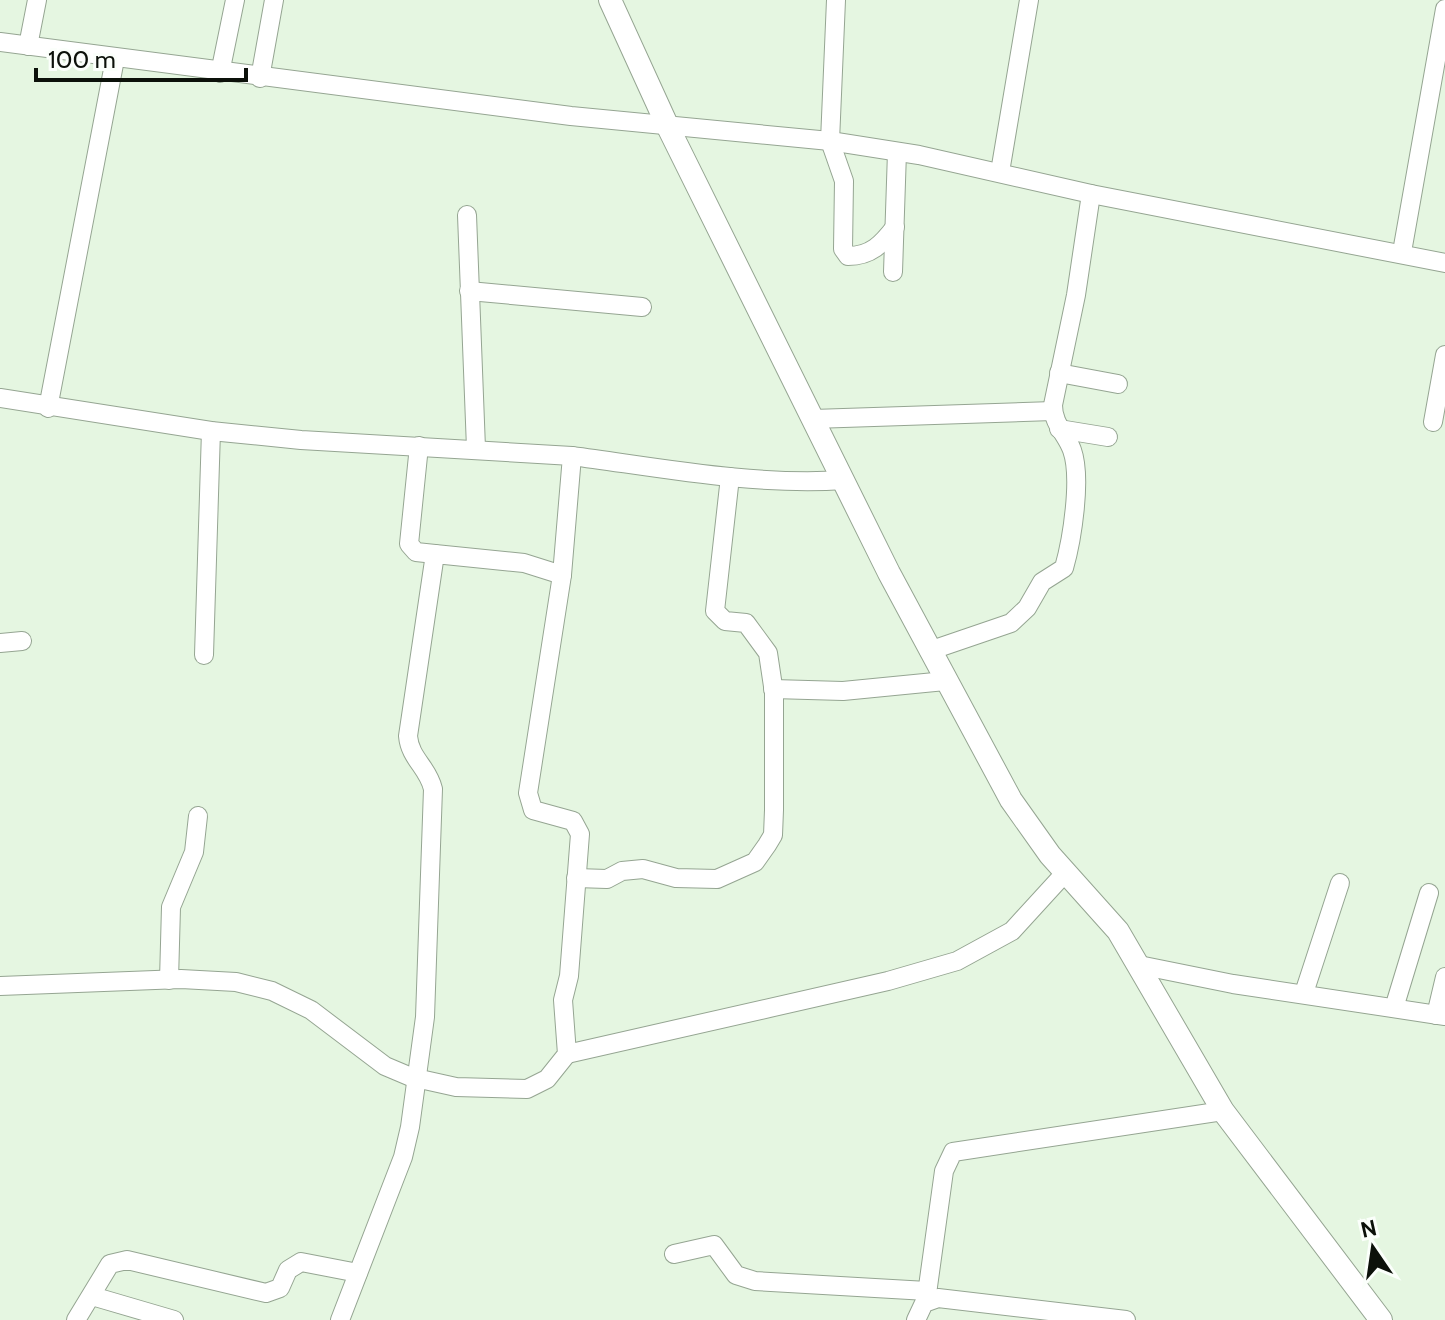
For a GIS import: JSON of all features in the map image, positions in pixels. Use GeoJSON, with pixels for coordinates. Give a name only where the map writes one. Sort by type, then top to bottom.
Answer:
{"type":"FeatureCollection","features":[{"type":"Feature","properties":{"kind":"main road"},"geometry":{"type":"LineString","coordinates":[[610,0],[668,127],[929,651],[1011,800],[1065,873],[1109,919],[1223,1111],[1278,1188],[1381,1320]]}},
{"type":"Feature","properties":{"kind":"street"},"geometry":{"type":"LineString","coordinates":[[28,46],[37,0]]}},
{"type":"Feature","properties":{"kind":"street"},"geometry":{"type":"LineString","coordinates":[[220,73],[235,0]]}},
{"type":"Feature","properties":{"kind":"street"},"geometry":{"type":"LineString","coordinates":[[260,78],[274,0]]}},
{"type":"Feature","properties":{"kind":"street"},"geometry":{"type":"LineString","coordinates":[[836,0],[830,141],[844,181],[843,249],[848,256],[865,255],[882,244],[895,227]]}},
{"type":"Feature","properties":{"kind":"street"},"geometry":{"type":"LineString","coordinates":[[1000,172],[1029,0]]}},
{"type":"Feature","properties":{"kind":"street"},"geometry":{"type":"LineString","coordinates":[[1402,252],[1445,9]]}},
{"type":"Feature","properties":{"kind":"street"},"geometry":{"type":"LineString","coordinates":[[0,42],[220,73],[668,127],[830,141],[1000,172],[1091,194],[1402,252],[1445,263]]}},
{"type":"Feature","properties":{"kind":"street"},"geometry":{"type":"LineString","coordinates":[[48,408],[115,59]]}},
{"type":"Feature","properties":{"kind":"street"},"geometry":{"type":"LineString","coordinates":[[893,272],[897,152]]}},
{"type":"Feature","properties":{"kind":"street"},"geometry":{"type":"LineString","coordinates":[[929,651],[1011,623],[1027,608],[1042,582],[1064,568],[1076,467],[1072,450],[1056,420],[1059,373],[1076,295],[1091,194]]}},
{"type":"Feature","properties":{"kind":"street"},"geometry":{"type":"LineString","coordinates":[[467,215],[476,448]]}},
{"type":"Feature","properties":{"kind":"street"},"geometry":{"type":"LineString","coordinates":[[469,291],[642,307]]}},
{"type":"Feature","properties":{"kind":"street"},"geometry":{"type":"LineString","coordinates":[[1433,422],[1445,355]]}},
{"type":"Feature","properties":{"kind":"street"},"geometry":{"type":"LineString","coordinates":[[1059,373],[1118,384]]}},
{"type":"Feature","properties":{"kind":"street"},"geometry":{"type":"LineString","coordinates":[[0,398],[48,408],[211,431],[572,456],[730,477],[802,483],[844,480]]}},
{"type":"Feature","properties":{"kind":"street"},"geometry":{"type":"LineString","coordinates":[[813,419],[1056,420],[1108,437]]}},
{"type":"Feature","properties":{"kind":"street"},"geometry":{"type":"LineString","coordinates":[[204,655],[211,431]]}},
{"type":"Feature","properties":{"kind":"street"},"geometry":{"type":"LineString","coordinates":[[419,446],[409,544],[416,552],[524,563],[562,575]]}},
{"type":"Feature","properties":{"kind":"street"},"geometry":{"type":"LineString","coordinates":[[567,1054],[562,1015],[569,976],[578,826],[533,810],[528,797],[562,575],[572,456]]}},
{"type":"Feature","properties":{"kind":"street"},"geometry":{"type":"LineString","coordinates":[[576,878],[607,879],[622,871],[643,869],[676,878],[717,879],[755,862],[773,835],[773,689],[765,646],[746,623],[725,621],[715,611],[730,477]]}},
{"type":"Feature","properties":{"kind":"street"},"geometry":{"type":"LineString","coordinates":[[340,1320],[403,1157],[427,990],[433,789],[429,773],[409,750],[408,736],[435,554]]}},
{"type":"Feature","properties":{"kind":"street"},"geometry":{"type":"LineString","coordinates":[[0,643],[22,641]]}},
{"type":"Feature","properties":{"kind":"street"},"geometry":{"type":"LineString","coordinates":[[773,689],[843,691],[945,681]]}},
{"type":"Feature","properties":{"kind":"street"},"geometry":{"type":"LineString","coordinates":[[169,980],[171,907],[194,852],[198,816]]}},
{"type":"Feature","properties":{"kind":"street"},"geometry":{"type":"LineString","coordinates":[[0,986],[218,980],[272,991],[311,1010],[376,1061],[416,1078],[480,1090],[527,1089],[547,1079],[567,1054],[888,981],[957,961],[1012,931],[1065,873]]}},
{"type":"Feature","properties":{"kind":"street"},"geometry":{"type":"LineString","coordinates":[[1304,993],[1340,883]]}},
{"type":"Feature","properties":{"kind":"street"},"geometry":{"type":"LineString","coordinates":[[1394,1008],[1429,893]]}},
{"type":"Feature","properties":{"kind":"street"},"geometry":{"type":"LineString","coordinates":[[1139,965],[1233,984],[1440,1015],[1445,977]]}},
{"type":"Feature","properties":{"kind":"street"},"geometry":{"type":"LineString","coordinates":[[916,1320],[927,1296],[944,1171],[953,1152],[1223,1111]]}},
{"type":"Feature","properties":{"kind":"street"},"geometry":{"type":"LineString","coordinates":[[674,1254],[714,1245],[736,1275],[755,1281],[927,1296],[1126,1320]]}},
{"type":"Feature","properties":{"kind":"street"},"geometry":{"type":"LineString","coordinates":[[76,1320],[110,1264],[127,1260],[266,1293],[280,1288],[288,1270],[301,1262],[358,1273]]}},
{"type":"Feature","properties":{"kind":"street"},"geometry":{"type":"LineString","coordinates":[[92,1296],[174,1320]]}}]}
